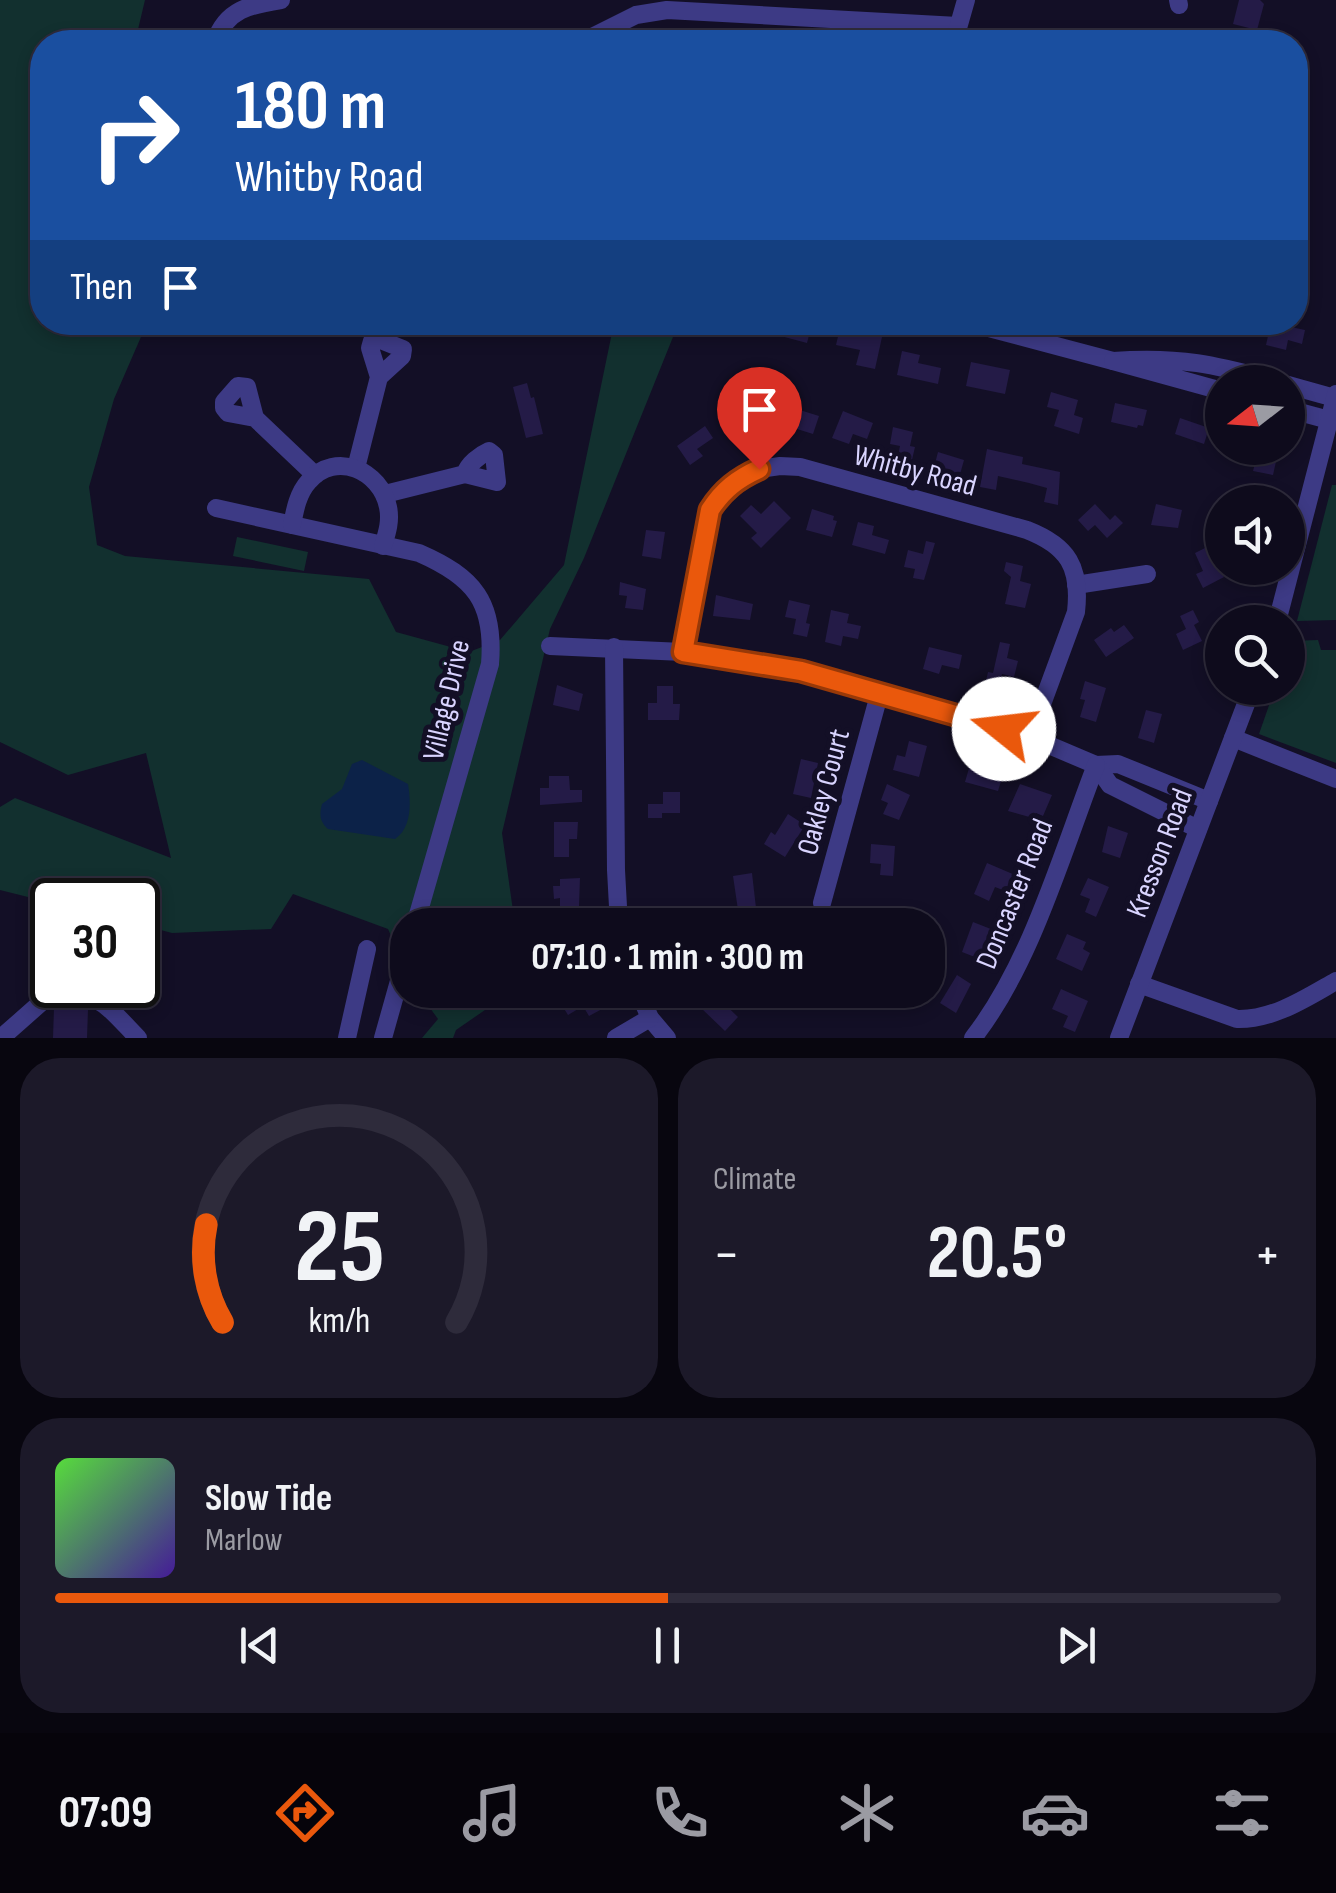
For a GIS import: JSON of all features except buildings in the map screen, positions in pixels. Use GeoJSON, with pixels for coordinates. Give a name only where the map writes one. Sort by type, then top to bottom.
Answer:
{"type":"FeatureCollection","features":[{"type":"Feature","properties":{"kind":"street"},"geometry":{"type":"LineString","coordinates":[[219,30],[232,14],[248,5],[281,0]]}},
{"type":"Feature","properties":{"kind":"street"},"geometry":{"type":"LineString","coordinates":[[957,30],[966,0]]}},
{"type":"Feature","properties":{"kind":"street"},"geometry":{"type":"LineString","coordinates":[[606,30],[636,15],[667,10],[908,30]]}},
{"type":"Feature","properties":{"kind":"street"},"geometry":{"type":"LineString","coordinates":[[1014,335],[1205,386]]}},
{"type":"Feature","properties":{"kind":"street"},"geometry":{"type":"LineString","coordinates":[[1113,362],[1160,358],[1214,365]]}},
{"type":"Feature","properties":{"kind":"street"},"geometry":{"type":"LineString","coordinates":[[356,468],[379,377]]}},
{"type":"Feature","properties":{"kind":"street"},"geometry":{"type":"LineString","coordinates":[[1281,605],[1336,396],[1305,388]]}},
{"type":"Feature","properties":{"kind":"street"},"geometry":{"type":"LineString","coordinates":[[1305,414],[1329,420]]}},
{"type":"Feature","properties":{"kind":"street"},"geometry":{"type":"LineString","coordinates":[[255,418],[315,475]]}},
{"type":"Feature","properties":{"kind":"street"},"geometry":{"type":"LineString","coordinates":[[292,525],[300,496],[315,475],[336,467],[356,468],[376,481],[384,494],[390,517],[383,546]]}},
{"type":"Feature","properties":{"kind":"street","name":"Whitby Road"},"geometry":{"type":"LineString","coordinates":[[683,652],[710,510],[738,478],[759,469],[800,468],[1027,530],[1052,540],[1063,550],[1076,585]]}},
{"type":"Feature","properties":{"kind":"street"},"geometry":{"type":"LineString","coordinates":[[384,494],[465,474]]}},
{"type":"Feature","properties":{"kind":"street","name":"Village Drive"},"geometry":{"type":"LineString","coordinates":[[216,508],[420,554],[449,566],[467,579],[488,616],[490,664],[419,908]]}},
{"type":"Feature","properties":{"kind":"street"},"geometry":{"type":"LineString","coordinates":[[1030,737],[1076,612],[1076,585],[1147,574]]}},
{"type":"Feature","properties":{"kind":"street"},"geometry":{"type":"LineString","coordinates":[[550,646],[683,652],[801,671],[1030,737],[1096,765],[1118,764],[1209,801]]}},
{"type":"Feature","properties":{"kind":"street"},"geometry":{"type":"LineString","coordinates":[[614,648],[619,908]]}},
{"type":"Feature","properties":{"kind":"street","name":"Oakley Court"},"geometry":{"type":"LineString","coordinates":[[822,902],[879,696]]}},
{"type":"Feature","properties":{"kind":"street","name":"Kresson Road"},"geometry":{"type":"LineString","coordinates":[[1119,1038],[1246,705]]}},
{"type":"Feature","properties":{"kind":"street"},"geometry":{"type":"LineString","coordinates":[[1233,738],[1336,779]]}},
{"type":"Feature","properties":{"kind":"street"},"geometry":{"type":"LineString","coordinates":[[1096,765],[1110,785],[1198,829]]}},
{"type":"Feature","properties":{"kind":"street","name":"Doncaster Road"},"geometry":{"type":"LineString","coordinates":[[973,1038],[1005,992],[1096,765]]}},
{"type":"Feature","properties":{"kind":"street"},"geometry":{"type":"LineString","coordinates":[[347,1038],[366,949]]}},
{"type":"Feature","properties":{"kind":"street"},"geometry":{"type":"LineString","coordinates":[[1139,984],[1237,1019],[1254,1019],[1290,1006],[1336,981]]}},
{"type":"Feature","properties":{"kind":"street"},"geometry":{"type":"LineString","coordinates":[[1,1038],[53,992],[80,992],[97,997],[138,1038]]}},
{"type":"Feature","properties":{"kind":"street"},"geometry":{"type":"LineString","coordinates":[[383,1038],[392,1008]]}},
{"type":"Feature","properties":{"kind":"street"},"geometry":{"type":"LineString","coordinates":[[646,1008],[667,1038]]}},
{"type":"Feature","properties":{"kind":"street"},"geometry":{"type":"LineString","coordinates":[[616,1038],[650,1018]]}},
{"type":"Feature","properties":{"kind":"green space"},"geometry":{"type":"Polygon","coordinates":[[[0,0],[145,0],[138,30],[30,30],[30,335],[142,335],[114,399],[89,487],[97,545],[125,556],[369,579],[396,632],[469,652],[500,640],[564,565],[612,335],[673,337],[584,558],[550,629],[502,833],[513,908],[390,908],[390,933],[388,929],[293,894],[271,929],[172,933],[160,930],[160,878],[30,878],[30,898],[0,890],[0,807],[15,798],[171,858],[146,753],[68,775],[0,742],[0,0]]]}},
{"type":"Feature","properties":{"kind":"green space"},"geometry":{"type":"Polygon","coordinates":[[[1332,485],[1336,485],[1336,620],[1305,621],[1305,605],[1301,605],[1332,485]]]}},
{"type":"Feature","properties":{"kind":"green space"},"geometry":{"type":"Polygon","coordinates":[[[237,537],[308,552],[304,571],[233,556],[237,537]]]}},
{"type":"Feature","properties":{"kind":"green space"},"geometry":{"type":"Polygon","coordinates":[[[1305,640],[1318,640],[1321,650],[1336,650],[1336,763],[1259,734],[1269,705],[1305,705],[1305,640]]]}},
{"type":"Feature","properties":{"kind":"green space"},"geometry":{"type":"Polygon","coordinates":[[[430,1008],[488,1008],[456,1030],[453,1038],[422,1038],[438,1019],[430,1008]]]}},
{"type":"Feature","properties":{"kind":"water"},"geometry":{"type":"Polygon","coordinates":[[[362,760],[408,784],[407,822],[395,839],[328,829],[322,821],[322,804],[342,789],[352,764],[362,760]]]}},
{"type":"Feature","properties":{"kind":"route"},"geometry":{"type":"LineString","coordinates":[[759,469],[738,478],[710,510],[683,652],[801,671],[1004,729]]}}]}
